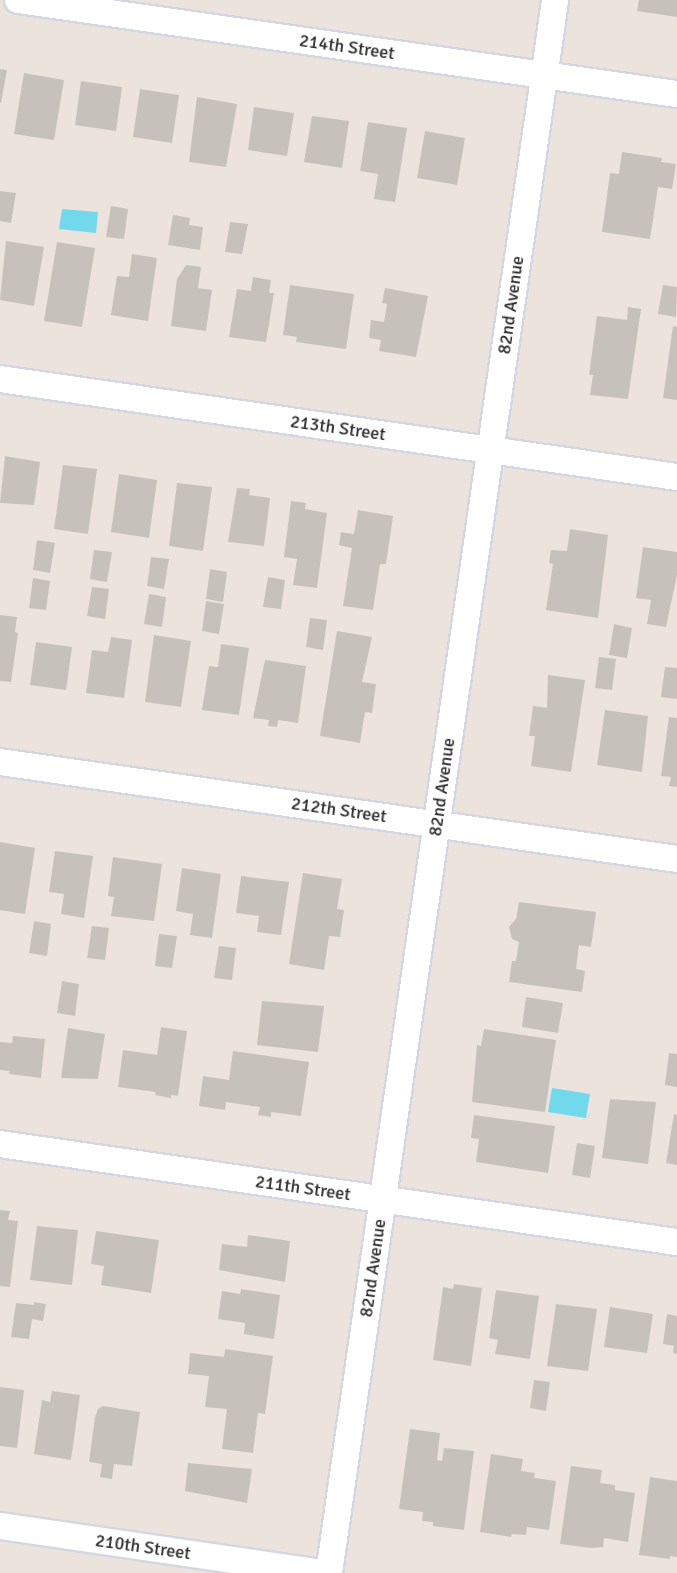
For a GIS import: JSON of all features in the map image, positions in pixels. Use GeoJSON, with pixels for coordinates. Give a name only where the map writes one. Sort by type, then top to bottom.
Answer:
{"type":"FeatureCollection","features":[{"type":"Feature","properties":{"kind":"street","name":"214th Street"},"geometry":{"type":"LineString","coordinates":[[18,0],[677,94]]}},
{"type":"Feature","properties":{"kind":"street","name":"82nd Avenue"},"geometry":{"type":"LineString","coordinates":[[329,1573],[555,0]]}},
{"type":"Feature","properties":{"kind":"street","name":"213th Street"},"geometry":{"type":"LineString","coordinates":[[0,379],[677,477]]}},
{"type":"Feature","properties":{"kind":"street","name":"212th Street"},"geometry":{"type":"LineString","coordinates":[[0,762],[677,859]]}},
{"type":"Feature","properties":{"kind":"street","name":"211th Street"},"geometry":{"type":"LineString","coordinates":[[0,1144],[677,1242]]}},
{"type":"Feature","properties":{"kind":"street","name":"210th Street"},"geometry":{"type":"LineString","coordinates":[[0,1526],[321,1573]]}},
{"type":"Feature","properties":{"kind":"water"},"geometry":{"type":"Polygon","coordinates":[[[62,209],[98,212],[96,233],[59,229],[62,209]]]}},
{"type":"Feature","properties":{"kind":"water"},"geometry":{"type":"Polygon","coordinates":[[[552,1088],[590,1094],[586,1118],[548,1112],[552,1088]]]}},
{"type":"Feature","properties":{"kind":"building"},"geometry":{"type":"Polygon","coordinates":[[[639,0],[677,0],[677,17],[637,11],[639,0]]]}},
{"type":"Feature","properties":{"kind":"building"},"geometry":{"type":"Polygon","coordinates":[[[0,69],[7,70],[1,103],[0,103],[0,69]]]}},
{"type":"Feature","properties":{"kind":"building"},"geometry":{"type":"Polygon","coordinates":[[[24,73],[64,80],[54,140],[14,134],[24,73]]]}},
{"type":"Feature","properties":{"kind":"building"},"geometry":{"type":"Polygon","coordinates":[[[81,81],[122,87],[116,131],[75,125],[81,81]]]}},
{"type":"Feature","properties":{"kind":"building"},"geometry":{"type":"Polygon","coordinates":[[[140,89],[179,95],[172,143],[133,137],[140,89]]]}},
{"type":"Feature","properties":{"kind":"building"},"geometry":{"type":"Polygon","coordinates":[[[197,97],[237,104],[226,167],[189,162],[197,97]]]}},
{"type":"Feature","properties":{"kind":"building"},"geometry":{"type":"Polygon","coordinates":[[[254,107],[294,113],[287,156],[248,150],[254,107]]]}},
{"type":"Feature","properties":{"kind":"building"},"geometry":{"type":"Polygon","coordinates":[[[312,116],[349,121],[342,168],[304,162],[312,116]]]}},
{"type":"Feature","properties":{"kind":"building"},"geometry":{"type":"Polygon","coordinates":[[[368,122],[407,128],[395,202],[374,199],[378,174],[360,171],[368,122]]]}},
{"type":"Feature","properties":{"kind":"building"},"geometry":{"type":"Polygon","coordinates":[[[425,131],[465,138],[457,185],[417,178],[425,131]]]}},
{"type":"Feature","properties":{"kind":"building"},"geometry":{"type":"Polygon","coordinates":[[[622,152],[662,158],[661,162],[676,164],[672,189],[658,187],[650,239],[602,232],[610,173],[619,174],[622,152]]]}},
{"type":"Feature","properties":{"kind":"building"},"geometry":{"type":"Polygon","coordinates":[[[0,191],[16,193],[11,223],[0,221],[0,191]]]}},
{"type":"Feature","properties":{"kind":"building"},"geometry":{"type":"Polygon","coordinates":[[[111,206],[128,209],[124,239],[106,237],[111,206]]]}},
{"type":"Feature","properties":{"kind":"building"},"geometry":{"type":"Polygon","coordinates":[[[173,215],[190,218],[189,225],[203,227],[200,250],[168,245],[173,215]]]}},
{"type":"Feature","properties":{"kind":"building"},"geometry":{"type":"Polygon","coordinates":[[[230,222],[248,224],[242,254],[225,252],[230,222]]]}},
{"type":"Feature","properties":{"kind":"building"},"geometry":{"type":"Polygon","coordinates":[[[6,241],[44,247],[34,306],[0,300],[6,241]]]}},
{"type":"Feature","properties":{"kind":"building"},"geometry":{"type":"Polygon","coordinates":[[[57,242],[95,248],[82,327],[44,321],[57,242]]]}},
{"type":"Feature","properties":{"kind":"building"},"geometry":{"type":"Polygon","coordinates":[[[132,254],[157,258],[148,321],[111,315],[117,276],[129,277],[132,254]]]}},
{"type":"Feature","properties":{"kind":"building"},"geometry":{"type":"Polygon","coordinates":[[[186,265],[201,267],[198,288],[212,290],[206,331],[171,326],[177,279],[186,265]]]}},
{"type":"Feature","properties":{"kind":"building"},"geometry":{"type":"Polygon","coordinates":[[[253,277],[271,280],[269,293],[274,293],[266,342],[229,337],[237,289],[251,291],[253,277]]]}},
{"type":"Feature","properties":{"kind":"building"},"geometry":{"type":"Polygon","coordinates":[[[290,285],[354,294],[346,349],[296,342],[297,337],[283,335],[290,285]]]}},
{"type":"Feature","properties":{"kind":"building"},"geometry":{"type":"Polygon","coordinates":[[[663,285],[677,287],[676,317],[658,314],[663,285]]]}},
{"type":"Feature","properties":{"kind":"building"},"geometry":{"type":"Polygon","coordinates":[[[385,288],[428,296],[416,357],[379,351],[381,340],[369,338],[371,320],[384,322],[387,304],[382,303],[385,288]]]}},
{"type":"Feature","properties":{"kind":"building"},"geometry":{"type":"Polygon","coordinates":[[[628,307],[641,309],[628,399],[590,395],[593,375],[589,375],[597,316],[627,320],[628,307]]]}},
{"type":"Feature","properties":{"kind":"building"},"geometry":{"type":"Polygon","coordinates":[[[673,326],[677,327],[677,400],[663,398],[673,326]]]}},
{"type":"Feature","properties":{"kind":"building"},"geometry":{"type":"Polygon","coordinates":[[[5,456],[40,462],[34,505],[0,503],[5,456]]]}},
{"type":"Feature","properties":{"kind":"building"},"geometry":{"type":"Polygon","coordinates":[[[63,465],[97,469],[88,534],[54,529],[63,465]]]}},
{"type":"Feature","properties":{"kind":"building"},"geometry":{"type":"Polygon","coordinates":[[[119,474],[157,480],[149,538],[111,532],[119,474]]]}},
{"type":"Feature","properties":{"kind":"building"},"geometry":{"type":"Polygon","coordinates":[[[177,483],[212,487],[203,551],[169,546],[177,483]]]}},
{"type":"Feature","properties":{"kind":"building"},"geometry":{"type":"Polygon","coordinates":[[[237,488],[250,489],[249,495],[270,498],[264,546],[228,542],[237,488]]]}},
{"type":"Feature","properties":{"kind":"building"},"geometry":{"type":"Polygon","coordinates":[[[291,501],[306,503],[305,509],[327,513],[317,588],[293,585],[297,559],[284,557],[291,501]]]}},
{"type":"Feature","properties":{"kind":"building"},"geometry":{"type":"Polygon","coordinates":[[[358,510],[393,516],[386,564],[380,564],[373,610],[343,606],[352,548],[339,545],[341,532],[354,534],[358,510]]]}},
{"type":"Feature","properties":{"kind":"building"},"geometry":{"type":"Polygon","coordinates":[[[570,529],[608,535],[598,618],[546,610],[553,564],[549,563],[551,550],[567,551],[570,529]]]}},
{"type":"Feature","properties":{"kind":"building"},"geometry":{"type":"Polygon","coordinates":[[[37,540],[55,543],[50,573],[33,570],[37,540]]]}},
{"type":"Feature","properties":{"kind":"building"},"geometry":{"type":"Polygon","coordinates":[[[643,547],[677,552],[677,575],[666,627],[647,624],[651,600],[636,598],[643,547]]]}},
{"type":"Feature","properties":{"kind":"building"},"geometry":{"type":"Polygon","coordinates":[[[94,550],[112,552],[107,582],[90,579],[94,550]]]}},
{"type":"Feature","properties":{"kind":"building"},"geometry":{"type":"Polygon","coordinates":[[[151,557],[169,559],[164,589],[147,586],[151,557]]]}},
{"type":"Feature","properties":{"kind":"building"},"geometry":{"type":"Polygon","coordinates":[[[210,569],[227,572],[223,602],[206,599],[210,569]]]}},
{"type":"Feature","properties":{"kind":"building"},"geometry":{"type":"Polygon","coordinates":[[[268,577],[285,580],[281,609],[263,607],[268,577]]]}},
{"type":"Feature","properties":{"kind":"building"},"geometry":{"type":"Polygon","coordinates":[[[33,578],[50,581],[46,610],[29,608],[33,578]]]}},
{"type":"Feature","properties":{"kind":"building"},"geometry":{"type":"Polygon","coordinates":[[[92,587],[109,589],[105,619],[87,616],[92,587]]]}},
{"type":"Feature","properties":{"kind":"building"},"geometry":{"type":"Polygon","coordinates":[[[149,594],[166,597],[162,627],[144,624],[149,594]]]}},
{"type":"Feature","properties":{"kind":"building"},"geometry":{"type":"Polygon","coordinates":[[[206,601],[224,604],[219,634],[202,631],[206,601]]]}},
{"type":"Feature","properties":{"kind":"building"},"geometry":{"type":"Polygon","coordinates":[[[0,615],[17,617],[15,632],[18,633],[11,682],[0,681],[0,615]]]}},
{"type":"Feature","properties":{"kind":"building"},"geometry":{"type":"Polygon","coordinates":[[[310,618],[327,620],[323,650],[306,647],[310,618]]]}},
{"type":"Feature","properties":{"kind":"building"},"geometry":{"type":"Polygon","coordinates":[[[614,624],[632,628],[627,658],[609,655],[614,624]]]}},
{"type":"Feature","properties":{"kind":"building"},"geometry":{"type":"Polygon","coordinates":[[[337,631],[372,637],[362,682],[376,684],[372,713],[365,712],[360,743],[320,736],[337,631]]]}},
{"type":"Feature","properties":{"kind":"building"},"geometry":{"type":"Polygon","coordinates":[[[154,635],[191,641],[181,707],[145,702],[154,635]]]}},
{"type":"Feature","properties":{"kind":"building"},"geometry":{"type":"Polygon","coordinates":[[[111,637],[132,640],[124,698],[86,693],[92,650],[108,652],[111,637]]]}},
{"type":"Feature","properties":{"kind":"building"},"geometry":{"type":"Polygon","coordinates":[[[36,642],[72,647],[66,690],[30,685],[36,642]]]}},
{"type":"Feature","properties":{"kind":"building"},"geometry":{"type":"Polygon","coordinates":[[[221,644],[249,648],[239,715],[202,710],[209,666],[218,667],[221,644]]]}},
{"type":"Feature","properties":{"kind":"building"},"geometry":{"type":"Polygon","coordinates":[[[599,657],[616,659],[612,690],[595,688],[599,657]]]}},
{"type":"Feature","properties":{"kind":"building"},"geometry":{"type":"Polygon","coordinates":[[[265,660],[306,666],[298,723],[278,720],[277,727],[268,726],[269,720],[253,718],[265,660]]]}},
{"type":"Feature","properties":{"kind":"building"},"geometry":{"type":"Polygon","coordinates":[[[665,667],[677,668],[677,699],[661,697],[665,667]]]}},
{"type":"Feature","properties":{"kind":"building"},"geometry":{"type":"Polygon","coordinates":[[[548,675],[585,680],[571,772],[531,766],[535,736],[529,736],[533,706],[547,708],[548,675]]]}},
{"type":"Feature","properties":{"kind":"building"},"geometry":{"type":"Polygon","coordinates":[[[605,710],[648,716],[642,772],[597,765],[605,710]]]}},
{"type":"Feature","properties":{"kind":"building"},"geometry":{"type":"Polygon","coordinates":[[[669,717],[677,718],[677,787],[669,786],[671,777],[661,776],[669,717]]]}},
{"type":"Feature","properties":{"kind":"building"},"geometry":{"type":"Polygon","coordinates":[[[0,842],[35,848],[25,914],[0,910],[0,842]]]}},
{"type":"Feature","properties":{"kind":"building"},"geometry":{"type":"Polygon","coordinates":[[[55,851],[93,856],[84,918],[61,914],[64,894],[49,892],[55,851]]]}},
{"type":"Feature","properties":{"kind":"building"},"geometry":{"type":"Polygon","coordinates":[[[113,857],[162,864],[154,921],[111,916],[114,897],[108,896],[113,857]]]}},
{"type":"Feature","properties":{"kind":"building"},"geometry":{"type":"Polygon","coordinates":[[[182,868],[221,874],[212,938],[190,935],[193,914],[176,911],[182,868]]]}},
{"type":"Feature","properties":{"kind":"building"},"geometry":{"type":"Polygon","coordinates":[[[303,873],[342,879],[337,909],[344,910],[340,937],[329,936],[324,970],[289,964],[303,873]]]}},
{"type":"Feature","properties":{"kind":"building"},"geometry":{"type":"Polygon","coordinates":[[[241,876],[289,882],[281,935],[257,932],[259,916],[236,913],[241,876]]]}},
{"type":"Feature","properties":{"kind":"building"},"geometry":{"type":"Polygon","coordinates":[[[519,902],[596,912],[591,947],[579,945],[576,969],[585,971],[582,992],[509,982],[512,961],[516,961],[519,942],[512,939],[509,927],[516,919],[519,902]]]}},
{"type":"Feature","properties":{"kind":"building"},"geometry":{"type":"Polygon","coordinates":[[[34,921],[51,924],[47,956],[29,953],[34,921]]]}},
{"type":"Feature","properties":{"kind":"building"},"geometry":{"type":"Polygon","coordinates":[[[92,926],[109,928],[105,960],[87,958],[92,926]]]}},
{"type":"Feature","properties":{"kind":"building"},"geometry":{"type":"Polygon","coordinates":[[[159,934],[177,936],[172,968],[155,966],[159,934]]]}},
{"type":"Feature","properties":{"kind":"building"},"geometry":{"type":"Polygon","coordinates":[[[219,946],[236,948],[232,980],[214,978],[219,946]]]}},
{"type":"Feature","properties":{"kind":"building"},"geometry":{"type":"Polygon","coordinates":[[[62,981],[79,984],[75,1016],[57,1013],[62,981]]]}},
{"type":"Feature","properties":{"kind":"building"},"geometry":{"type":"Polygon","coordinates":[[[526,997],[563,1003],[558,1033],[522,1027],[526,997]]]}},
{"type":"Feature","properties":{"kind":"building"},"geometry":{"type":"Polygon","coordinates":[[[262,1001],[324,1006],[318,1052],[257,1045],[262,1001]]]}},
{"type":"Feature","properties":{"kind":"building"},"geometry":{"type":"Polygon","coordinates":[[[161,1027],[187,1031],[178,1096],[171,1095],[171,1098],[155,1095],[156,1092],[118,1087],[123,1050],[157,1055],[161,1027]]]}},
{"type":"Feature","properties":{"kind":"building"},"geometry":{"type":"Polygon","coordinates":[[[68,1028],[105,1034],[98,1079],[61,1078],[68,1028]]]}},
{"type":"Feature","properties":{"kind":"building"},"geometry":{"type":"Polygon","coordinates":[[[484,1029],[556,1040],[545,1112],[472,1102],[477,1045],[481,1046],[484,1029]]]}},
{"type":"Feature","properties":{"kind":"building"},"geometry":{"type":"Polygon","coordinates":[[[13,1036],[45,1039],[41,1078],[9,1074],[10,1071],[0,1070],[0,1042],[12,1043],[13,1036]]]}},
{"type":"Feature","properties":{"kind":"building"},"geometry":{"type":"Polygon","coordinates":[[[233,1051],[309,1062],[301,1116],[271,1112],[271,1117],[258,1115],[260,1107],[226,1102],[225,1110],[199,1106],[203,1076],[229,1080],[233,1051]]]}},
{"type":"Feature","properties":{"kind":"building"},"geometry":{"type":"Polygon","coordinates":[[[669,1053],[677,1054],[677,1087],[665,1085],[669,1053]]]}},
{"type":"Feature","properties":{"kind":"building"},"geometry":{"type":"Polygon","coordinates":[[[610,1099],[656,1102],[648,1164],[602,1158],[610,1099]]]}},
{"type":"Feature","properties":{"kind":"building"},"geometry":{"type":"Polygon","coordinates":[[[674,1114],[677,1115],[677,1165],[666,1163],[674,1114]]]}},
{"type":"Feature","properties":{"kind":"building"},"geometry":{"type":"Polygon","coordinates":[[[474,1115],[555,1126],[548,1173],[476,1162],[479,1139],[471,1138],[474,1115]]]}},
{"type":"Feature","properties":{"kind":"building"},"geometry":{"type":"Polygon","coordinates":[[[577,1143],[595,1146],[590,1178],[572,1175],[577,1143]]]}},
{"type":"Feature","properties":{"kind":"building"},"geometry":{"type":"Polygon","coordinates":[[[0,1210],[10,1211],[8,1220],[18,1221],[10,1287],[0,1286],[0,1210]]]}},
{"type":"Feature","properties":{"kind":"building"},"geometry":{"type":"Polygon","coordinates":[[[37,1226],[78,1230],[72,1285],[30,1280],[37,1226]]]}},
{"type":"Feature","properties":{"kind":"building"},"geometry":{"type":"Polygon","coordinates":[[[96,1231],[159,1240],[151,1293],[101,1285],[104,1266],[91,1264],[96,1231]]]}},
{"type":"Feature","properties":{"kind":"building"},"geometry":{"type":"Polygon","coordinates":[[[248,1235],[290,1241],[285,1282],[219,1270],[222,1244],[247,1247],[248,1235]]]}},
{"type":"Feature","properties":{"kind":"building"},"geometry":{"type":"Polygon","coordinates":[[[454,1284],[482,1288],[471,1366],[433,1360],[443,1287],[453,1289],[454,1284]]]}},
{"type":"Feature","properties":{"kind":"building"},"geometry":{"type":"Polygon","coordinates":[[[241,1289],[280,1295],[274,1339],[244,1334],[245,1323],[218,1319],[222,1291],[240,1294],[241,1289]]]}},
{"type":"Feature","properties":{"kind":"building"},"geometry":{"type":"Polygon","coordinates":[[[496,1290],[539,1296],[530,1359],[495,1354],[498,1340],[489,1338],[496,1290]]]}},
{"type":"Feature","properties":{"kind":"building"},"geometry":{"type":"Polygon","coordinates":[[[34,1302],[46,1304],[43,1321],[32,1319],[29,1339],[11,1337],[16,1303],[34,1305],[34,1302]]]}},
{"type":"Feature","properties":{"kind":"building"},"geometry":{"type":"Polygon","coordinates":[[[556,1304],[597,1309],[588,1371],[547,1366],[556,1304]]]}},
{"type":"Feature","properties":{"kind":"building"},"geometry":{"type":"Polygon","coordinates":[[[610,1307],[653,1314],[647,1353],[604,1347],[610,1307]]]}},
{"type":"Feature","properties":{"kind":"building"},"geometry":{"type":"Polygon","coordinates":[[[667,1314],[677,1316],[677,1354],[673,1353],[674,1346],[663,1344],[667,1314]]]}},
{"type":"Feature","properties":{"kind":"building"},"geometry":{"type":"Polygon","coordinates":[[[225,1349],[273,1356],[265,1414],[258,1413],[253,1453],[222,1449],[227,1409],[205,1407],[209,1376],[188,1374],[190,1353],[224,1357],[225,1349]]]}},
{"type":"Feature","properties":{"kind":"building"},"geometry":{"type":"Polygon","coordinates":[[[534,1380],[550,1382],[546,1411],[530,1408],[534,1380]]]}},
{"type":"Feature","properties":{"kind":"building"},"geometry":{"type":"Polygon","coordinates":[[[0,1387],[24,1390],[17,1448],[0,1446],[0,1387]]]}},
{"type":"Feature","properties":{"kind":"building"},"geometry":{"type":"Polygon","coordinates":[[[52,1391],[80,1395],[71,1460],[34,1454],[42,1400],[50,1402],[52,1391]]]}},
{"type":"Feature","properties":{"kind":"building"},"geometry":{"type":"Polygon","coordinates":[[[103,1406],[140,1412],[132,1466],[114,1464],[112,1479],[100,1477],[102,1464],[89,1462],[95,1417],[98,1409],[103,1406]]]}},
{"type":"Feature","properties":{"kind":"building"},"geometry":{"type":"Polygon","coordinates":[[[410,1429],[440,1433],[437,1460],[442,1461],[444,1448],[474,1451],[464,1530],[433,1526],[433,1522],[422,1521],[423,1512],[399,1509],[410,1429]]]}},
{"type":"Feature","properties":{"kind":"building"},"geometry":{"type":"Polygon","coordinates":[[[491,1454],[523,1459],[521,1471],[535,1473],[534,1478],[556,1481],[549,1530],[527,1527],[526,1535],[512,1534],[511,1537],[480,1532],[491,1454]]]}},
{"type":"Feature","properties":{"kind":"building"},"geometry":{"type":"Polygon","coordinates":[[[188,1463],[252,1469],[247,1503],[185,1491],[188,1463]]]}},
{"type":"Feature","properties":{"kind":"building"},"geometry":{"type":"Polygon","coordinates":[[[571,1466],[602,1470],[600,1483],[615,1485],[615,1490],[635,1493],[628,1542],[604,1538],[603,1547],[591,1548],[560,1544],[571,1466]]]}},
{"type":"Feature","properties":{"kind":"building"},"geometry":{"type":"Polygon","coordinates":[[[650,1477],[677,1481],[677,1557],[670,1556],[670,1559],[639,1555],[650,1477]]]}}]}
